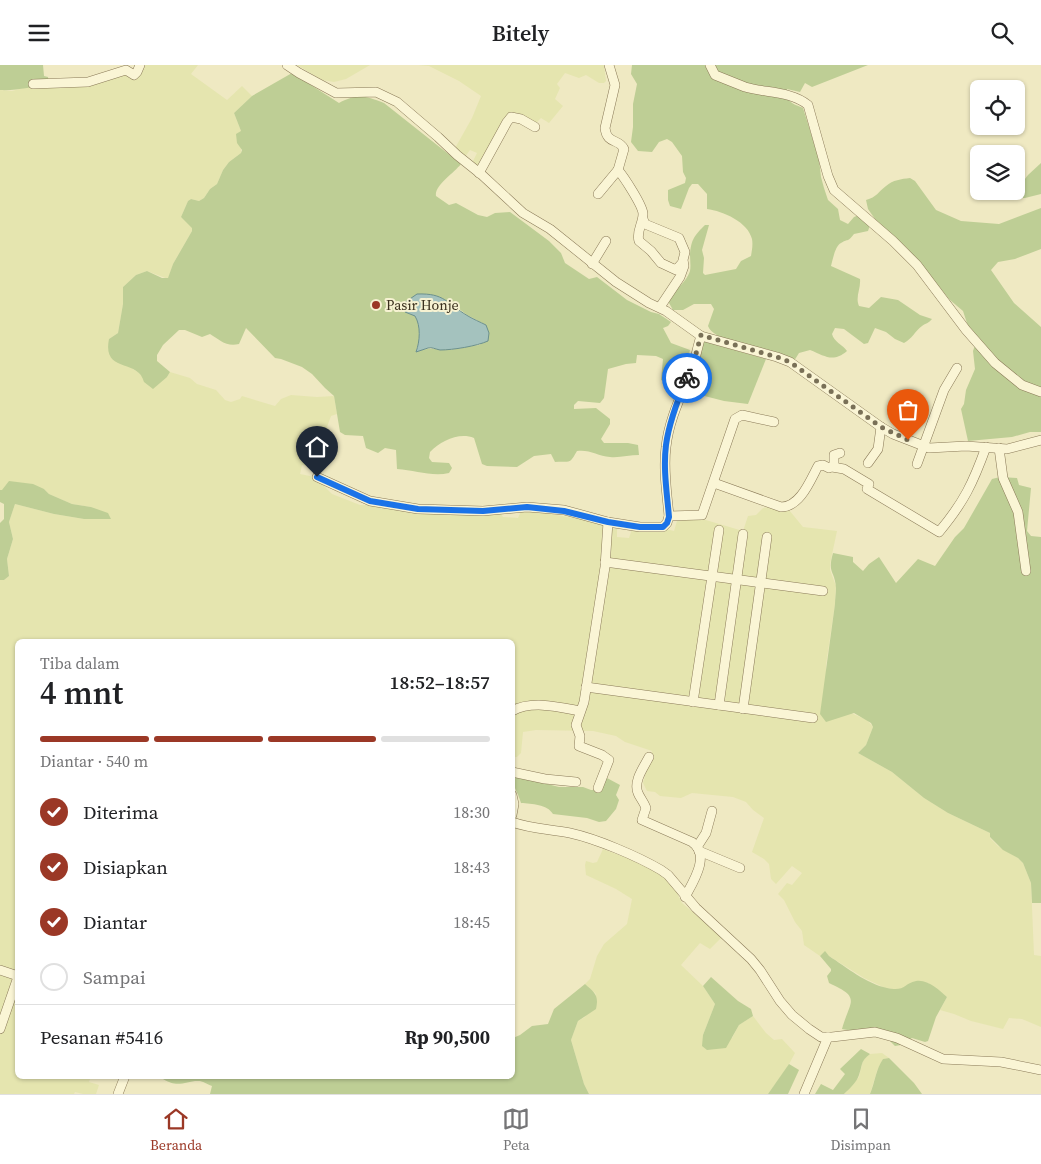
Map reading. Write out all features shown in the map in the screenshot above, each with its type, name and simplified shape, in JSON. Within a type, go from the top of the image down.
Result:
[{"type":"street","points":[[33,84],[88,82],[126,70],[134,75],[137,73],[140,65]]},
{"type":"street","points":[[287,65],[336,93],[376,92],[397,102],[523,213],[550,229],[592,264],[649,303],[660,307],[701,335],[790,362],[881,427],[924,446],[938,448],[966,446],[1007,449],[1041,441]]},
{"type":"street","points":[[598,194],[618,170],[623,146],[610,139],[605,128],[615,85],[609,65]]},
{"type":"street","points":[[710,65],[715,75],[746,87],[803,100],[808,105],[828,176],[834,190],[886,234],[916,265],[966,330],[995,363],[1022,385],[1041,392]]},
{"type":"street","points":[[479,173],[511,117],[521,119],[535,127]]},
{"type":"street","points":[[618,170],[642,206],[643,219],[638,231],[639,241],[652,251],[661,263],[674,270],[678,269],[683,262]]},
{"type":"street","points":[[643,219],[645,223],[681,239],[685,252],[684,266],[680,277],[660,307]]},
{"type":"street","points":[[592,264],[606,241]]},
{"type":"street","points":[[317,477],[370,501],[418,509],[483,511],[527,507],[564,511],[608,522],[640,527],[663,527],[669,517],[665,464],[666,445],[671,423],[693,365],[701,335]]},
{"type":"street","points":[[917,465],[944,390],[957,368]]},
{"type":"street","points":[[669,517],[702,515],[735,419],[742,415],[774,422]]},
{"type":"street","points":[[868,463],[878,449],[881,427]]},
{"type":"street","points":[[714,483],[780,507],[785,507],[794,504],[818,466],[823,465],[829,468],[844,469],[870,484],[868,489],[939,531],[964,500],[975,478],[986,447]]},
{"type":"street","points":[[999,449],[1003,478],[1018,512],[1026,571]]},
{"type":"street","points":[[832,467],[834,465],[834,455],[840,453]]},
{"type":"street","points":[[598,788],[609,760],[578,745],[580,736],[576,725],[584,702],[605,562],[608,522]]},
{"type":"street","points":[[693,702],[719,530]]},
{"type":"street","points":[[719,705],[743,534]]},
{"type":"street","points":[[743,709],[767,537]]},
{"type":"street","points":[[605,562],[823,591]]},
{"type":"street","points":[[586,687],[813,718]]},
{"type":"street","points":[[515,710],[538,705],[580,711]]},
{"type":"street","points":[[649,757],[636,786],[646,808],[642,820],[692,841],[698,849],[740,868]]},
{"type":"street","points":[[515,773],[576,783]]},
{"type":"street","points":[[685,897],[700,867],[698,849],[706,833],[712,811]]},
{"type":"street","points":[[515,823],[588,837],[651,864],[668,875],[685,897],[751,959],[774,994],[792,1015],[821,1037],[875,1033],[897,1038],[943,1059],[1001,1062],[1041,1070]]},
{"type":"street","points":[[0,970],[15,976]]},
{"type":"street","points":[[0,1029],[15,986]]},
{"type":"street","points":[[804,1094],[828,1037]]},
{"type":"street","points":[[118,1094],[124,1079]]},
{"type":"green space","points":[[0,65],[43,65],[44,76],[48,77],[49,85],[0,90]]},
{"type":"green space","points":[[142,65],[198,65],[191,74],[227,100],[242,86],[252,96],[234,113],[241,131],[241,153],[229,162],[217,184],[210,189],[204,198],[199,201],[191,199],[188,201],[181,217],[193,228],[173,264],[168,279],[147,271],[136,275],[123,287],[123,304],[118,333],[109,339],[133,369],[142,376],[167,377],[170,372],[190,378],[197,384],[216,390],[225,400],[231,402],[240,399],[242,396],[275,406],[281,399],[291,395],[334,396],[337,414],[331,416],[327,427],[330,436],[329,446],[319,444],[311,466],[302,465],[300,474],[315,477],[332,494],[360,505],[377,505],[427,514],[501,514],[503,517],[518,518],[521,511],[540,512],[601,523],[604,528],[617,529],[617,537],[629,538],[632,529],[666,529],[674,531],[677,521],[699,518],[743,531],[748,516],[756,515],[763,508],[768,507],[789,510],[803,527],[837,531],[830,564],[830,570],[836,586],[826,665],[826,721],[851,713],[867,720],[873,727],[866,745],[858,753],[892,772],[924,798],[948,813],[990,833],[990,838],[998,846],[1023,863],[1031,883],[1034,955],[1041,956],[1041,1027],[1022,1019],[1009,1018],[1003,1029],[971,1021],[940,1010],[947,997],[928,983],[917,981],[902,990],[885,988],[864,978],[825,952],[820,956],[804,945],[802,931],[795,922],[784,900],[778,894],[787,883],[792,885],[802,873],[792,866],[776,884],[771,879],[769,864],[752,852],[764,818],[746,802],[733,797],[692,793],[681,798],[660,796],[655,792],[647,791],[643,783],[652,751],[625,742],[616,736],[593,731],[536,730],[523,732],[521,753],[515,757],[515,639],[15,639],[15,972],[0,968],[0,580],[4,580],[9,576],[7,559],[13,539],[9,522],[15,504],[84,519],[111,519],[91,507],[72,504],[49,494],[44,489],[0,490],[0,90],[12,91],[31,86],[82,85],[104,82],[126,73],[132,76]]},
{"type":"green space","points":[[297,65],[370,65],[346,79],[334,82],[322,80]]},
{"type":"green space","points":[[418,65],[604,65],[606,81],[599,83],[586,75],[579,78],[565,73],[557,84],[560,88],[555,99],[563,106],[549,123],[541,118],[536,123],[512,113],[480,167],[472,163],[477,153],[470,150],[465,157],[454,150],[472,118],[481,96],[459,81],[429,66]]},
{"type":"green space","points":[[632,65],[868,65],[812,87],[805,83],[800,92],[787,89],[788,97],[793,103],[803,108],[819,159],[824,188],[828,200],[838,209],[840,220],[848,224],[854,217],[859,215],[870,225],[868,231],[854,234],[837,247],[831,266],[860,279],[859,306],[869,308],[881,297],[898,300],[920,315],[932,319],[904,343],[886,332],[875,328],[868,343],[864,344],[844,329],[835,328],[832,334],[833,337],[847,351],[833,358],[810,350],[799,353],[794,361],[772,351],[737,343],[719,336],[708,326],[714,309],[711,304],[694,304],[683,310],[673,310],[669,303],[670,299],[688,276],[693,241],[705,225],[709,225],[702,250],[704,258],[703,273],[705,275],[736,269],[741,261],[751,256],[752,239],[746,227],[734,218],[707,209],[707,194],[698,184],[692,184],[689,188],[681,209],[670,206],[668,190],[685,183],[686,178],[683,172],[682,156],[672,142],[667,139],[659,142],[652,152],[638,151],[631,142],[633,104],[637,84],[631,74]]},
{"type":"green space","points":[[292,73],[339,103],[351,98],[362,97],[384,103],[461,164],[441,184],[436,192],[436,196],[449,205],[456,203],[478,215],[487,217],[495,213],[510,212],[549,241],[561,253],[565,263],[589,279],[597,277],[627,300],[659,314],[671,322],[663,328],[671,343],[690,350],[679,387],[661,380],[663,359],[656,356],[637,355],[636,363],[608,369],[604,398],[600,403],[578,401],[574,405],[574,409],[596,408],[610,419],[610,424],[601,439],[604,443],[638,445],[639,455],[610,457],[577,451],[571,460],[567,462],[555,462],[551,454],[534,456],[517,467],[487,466],[482,464],[474,438],[462,436],[439,444],[430,452],[429,458],[432,462],[449,463],[452,468],[449,473],[430,474],[397,469],[396,450],[385,448],[378,453],[366,448],[363,436],[345,435],[340,432],[334,396],[312,374],[302,367],[275,358],[246,328],[239,344],[234,345],[223,342],[210,334],[202,337],[185,330],[179,330],[163,345],[157,355],[157,361],[170,372],[153,389],[144,382],[135,370],[115,362],[108,350],[109,339],[118,333],[123,304],[123,287],[136,275],[147,271],[162,278],[168,278],[173,264],[192,231],[192,228],[181,217],[188,201],[191,199],[199,201],[204,198],[210,189],[217,184],[229,162],[241,153],[242,150],[237,143],[236,134],[241,131],[234,113],[252,96]],"holes":[[[449,301],[467,315],[486,325],[480,345],[456,349],[416,351],[419,333],[415,316]]]},
{"type":"green space","points":[[1041,163],[1041,194],[1025,198],[1025,179]]},
{"type":"green space","points":[[910,178],[915,181],[936,210],[961,221],[999,224],[1041,208],[1041,249],[1015,259],[998,262],[991,270],[1014,303],[1041,327],[1041,432],[968,441],[961,409],[964,404],[966,390],[975,369],[973,351],[978,337],[968,326],[963,311],[950,300],[907,248],[875,219],[868,209],[866,200],[875,196],[891,182]]},
{"type":"green space","points":[[703,341],[766,359],[748,404],[724,401],[689,392]]},
{"type":"green space","points":[[1000,477],[1017,478],[1019,485],[1031,488],[1027,531],[1031,536],[1041,537],[1041,903],[1032,903],[1031,883],[1023,863],[1003,850],[990,837],[990,833],[948,813],[924,798],[892,772],[858,753],[866,745],[873,727],[871,723],[854,713],[826,722],[820,714],[835,604],[836,588],[831,569],[833,553],[853,557],[853,562],[863,571],[879,557],[896,583],[918,559],[935,566],[955,537],[964,528],[992,479]]},
{"type":"green space","points":[[9,481],[33,484],[44,489],[49,494],[72,504],[91,507],[108,513],[111,519],[84,519],[15,504],[9,522],[13,539],[7,559],[9,576],[4,580],[0,580],[0,523],[4,519],[4,504],[0,502],[0,490]]},
{"type":"green space","points":[[515,776],[559,787],[583,787],[591,790],[599,790],[607,778],[620,785],[616,795],[619,800],[616,809],[606,821],[599,822],[587,818],[553,814],[543,806],[521,803],[515,788]]},
{"type":"green space","points":[[603,849],[658,872],[675,889],[682,903],[722,937],[710,949],[700,943],[681,965],[703,986],[715,1004],[703,1035],[732,1038],[739,1025],[753,1016],[766,1033],[774,1040],[782,1039],[795,1053],[787,1068],[768,1094],[589,1094],[584,1084],[571,1040],[578,1021],[585,1017],[596,994],[585,984],[590,979],[597,956],[604,944],[627,924],[632,899],[586,875],[586,861],[597,862]]},
{"type":"green space","points":[[825,951],[829,956],[857,975],[879,986],[897,989],[912,982],[920,981],[933,986],[944,994],[947,997],[936,1017],[928,1041],[925,1042],[912,1038],[901,1045],[895,1046],[882,1033],[842,1029],[851,1001],[846,992],[829,983],[827,976],[831,969],[820,956]]},
{"type":"green space","points":[[0,972],[15,977],[15,1079],[90,1079],[89,1082],[99,1085],[96,1094],[75,1092],[74,1094],[0,1094]]},
{"type":"green space","points":[[711,977],[738,1001],[751,1009],[753,1016],[739,1025],[726,1048],[707,1050],[702,1046],[703,1035],[715,1004],[703,986]]},
{"type":"green space","points":[[585,984],[595,995],[597,1000],[596,1009],[578,1021],[571,1040],[584,1084],[589,1094],[210,1094],[212,1086],[202,1081],[178,1084],[163,1079],[515,1079],[515,1037],[532,1026],[548,1024],[554,1009]]},
{"type":"green space","points":[[861,1049],[870,1054],[863,1061],[857,1080],[844,1094],[815,1094],[821,1084],[833,1090],[845,1074],[840,1069]]},
{"type":"green space","points":[[882,1053],[889,1058],[883,1059],[870,1094],[844,1094],[859,1077],[863,1060],[870,1054]]},
{"type":"green space","points":[[889,1058],[914,1083],[922,1094],[870,1094],[883,1059]]},
{"type":"green space","points":[[789,1064],[799,1070],[788,1094],[768,1094]]},
{"type":"water","points":[[417,294],[440,297],[468,316],[486,325],[489,333],[488,341],[478,345],[440,350],[429,348],[416,352],[419,338],[418,324],[415,316],[405,312],[404,303]]},
{"type":"way so far","points":[[687,378],[693,365],[701,335],[790,362],[881,427],[908,440]]},
{"type":"place","name":"Pasir Honje","points":[[376,305]]},
{"type":"route","points":[[317,477],[370,501],[418,509],[483,511],[527,507],[564,511],[608,522],[640,527],[663,527],[669,517],[665,464],[666,445],[671,423],[687,378]]}]
